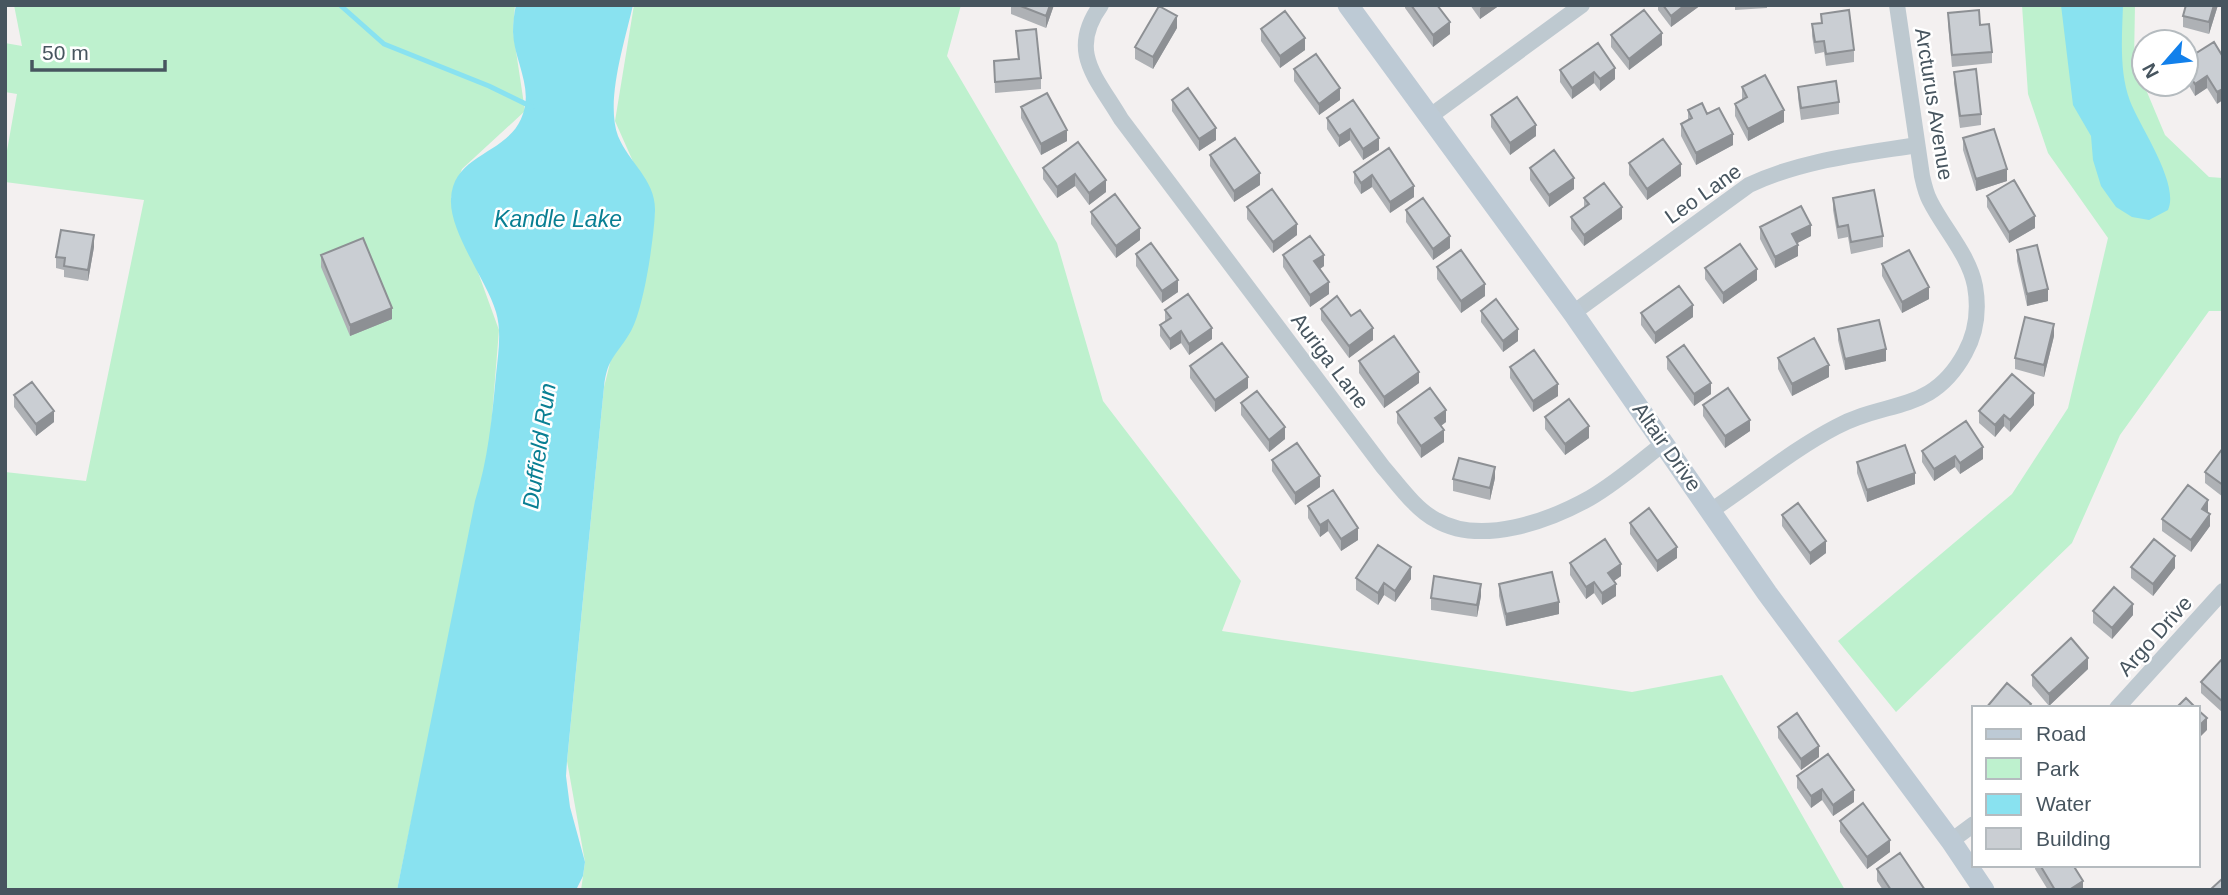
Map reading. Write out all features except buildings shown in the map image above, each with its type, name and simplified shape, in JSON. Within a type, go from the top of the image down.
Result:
[{"type":"street","name":"Auriga Lane","points":[[1101,5],[1090,20],[1084,40],[1094,77],[1122,119],[1383,467],[1435,520],[1454,527],[1482,531],[1544,520],[1591,497],[1664,443]]},
{"type":"street","name":"Altair Drive","points":[[1348,5],[1573,313],[1767,593],[1951,841],[1984,890]]},
{"type":"street","points":[[1429,117],[1582,5]]},
{"type":"street","name":"Arcturus Avenue","points":[[1712,510],[1836,427],[1859,416],[1929,394],[1945,383],[1972,338],[1976,322],[1975,285],[1957,245],[1929,200],[1922,176],[1897,5]]},
{"type":"street","name":"Leo Lane","points":[[1573,313],[1749,185],[1805,165],[1917,145]]},
{"type":"street","name":"Argo Drive","points":[[2119,706],[2223,591]]},
{"type":"street","points":[[1951,841],[1972,825]]},
{"type":"green space","points":[[14,5],[515,5],[513,31],[525,111],[462,169],[451,198],[499,330],[490,441],[397,890],[5,890],[5,472],[86,481],[144,200],[5,182],[5,162],[17,94],[5,92],[5,43],[22,46]]},
{"type":"green space","points":[[634,5],[961,5],[947,56],[1057,243],[1103,401],[1241,581],[1222,631],[1632,692],[1722,675],[1845,890],[581,890],[585,862],[567,761],[604,387],[611,359],[637,314],[655,211],[615,121]]},
{"type":"green space","points":[[2022,5],[2135,5],[2135,28],[2130,28],[2130,98],[2150,98],[2165,135],[2209,177],[2223,178],[2223,311],[2209,311],[2120,435],[2072,543],[1896,712],[1838,641],[2012,494],[2068,408],[2108,238],[2048,153],[2028,94]]},
{"type":"water","name":"Kandle Lake","points":[[516,5],[633,5],[615,89],[615,122],[623,146],[647,181],[655,211],[648,272],[636,320],[610,362],[605,377],[566,776],[570,807],[585,862],[583,876],[576,890],[397,890],[486,454],[498,352],[499,327],[496,312],[456,226],[451,199],[454,184],[461,173],[470,163],[513,131],[525,108],[525,86],[513,32]]},
{"type":"water","points":[[2061,5],[2123,5],[2122,54],[2126,90],[2169,186],[2168,210],[2149,220],[2132,217],[2116,207],[2101,186],[2093,160],[2091,136],[2073,105]]},
{"type":"waterway","points":[[340,5],[384,44],[489,86],[532,107]]},
{"type":"water label","name":"Duffield Run","points":[[539,446]]}]
